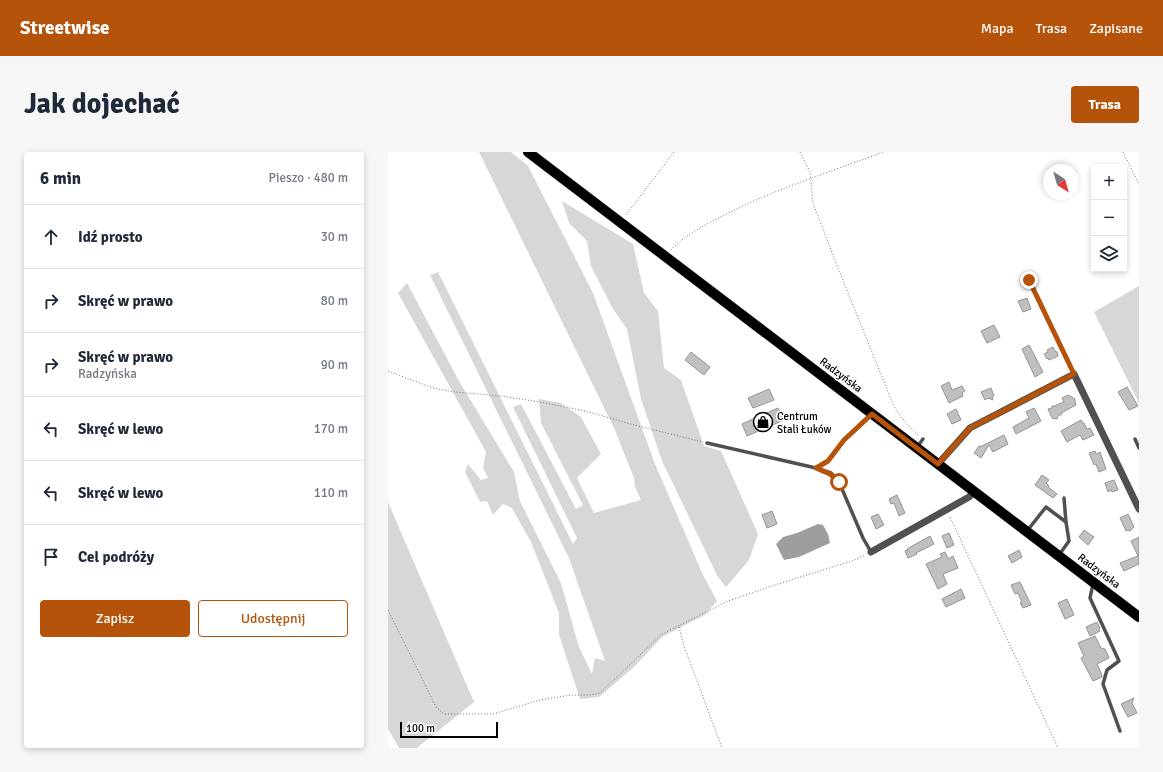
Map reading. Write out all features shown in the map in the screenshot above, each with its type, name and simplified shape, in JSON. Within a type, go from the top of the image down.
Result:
[{"type":"main road","name":"Radzyńska","points":[[528,152],[1139,617]]},
{"type":"street","points":[[938,464],[970,428],[1074,374],[1139,509]]},
{"type":"street","points":[[871,552],[969,497],[974,492]]},
{"type":"lane","points":[[1029,280],[1074,374]]},
{"type":"lane","points":[[816,468],[828,461],[844,440],[872,414]]},
{"type":"lane","points":[[916,448],[923,439]]},
{"type":"lane","points":[[1135,439],[1139,448]]},
{"type":"lane","points":[[707,443],[816,468],[830,474],[839,482],[863,538],[871,552]]},
{"type":"lane","points":[[1058,556],[1069,541],[1064,498]]},
{"type":"lane","points":[[1027,531],[1046,507],[1066,522]]},
{"type":"lane","points":[[1094,582],[1090,598],[1119,661],[1107,670],[1103,684],[1120,731]]},
{"type":"path","points":[[621,223],[674,152]]},
{"type":"path","points":[[800,152],[812,179],[811,192],[813,202],[893,404],[905,424],[923,439]]},
{"type":"path","points":[[666,257],[685,238],[710,222],[740,206],[883,152]]},
{"type":"path","points":[[1123,152],[1139,184]]},
{"type":"path","points":[[388,371],[433,388],[540,402],[585,411],[707,443]]},
{"type":"path","points":[[946,510],[1058,748]]},
{"type":"path","points":[[388,610],[436,707],[444,714],[493,714],[540,700],[571,695],[590,695],[600,693],[662,634],[728,601],[781,583],[852,562],[871,552]]},
{"type":"path","points":[[679,626],[684,646],[722,748]]},
{"type":"shaded area","points":[[479,152],[511,152],[528,166],[593,293],[655,464],[703,575],[717,601],[705,615],[662,637],[634,667],[599,697],[580,699],[559,635],[559,613],[531,542],[512,508],[503,504],[493,515],[487,501],[480,502],[465,472],[468,464],[481,480],[488,478],[483,468],[486,452],[398,293],[407,283],[459,381],[514,472],[520,501],[561,583],[579,647],[592,674],[595,658],[605,661],[569,558],[430,275],[438,272],[573,544],[577,538],[513,407],[521,404],[576,509],[583,505],[541,423],[539,399],[561,403],[581,417],[601,454],[577,478],[594,513],[641,500],[614,428]]},
{"type":"shaded area","points":[[562,201],[633,244],[644,293],[658,311],[664,368],[681,380],[704,446],[721,451],[758,534],[749,560],[726,587],[718,577],[662,461],[641,399],[627,329],[613,309],[591,266],[587,241],[569,223]]},
{"type":"shaded area","points":[[1139,286],[1139,403],[1094,312]]},
{"type":"shaded area","points":[[388,502],[474,702],[417,748],[399,748],[388,729]]},
{"type":"shaded area","points":[[818,524],[823,525],[828,534],[830,543],[799,557],[784,560],[776,544],[783,537]]},
{"type":"building","points":[[1027,298],[1031,309],[1023,312],[1018,301]]},
{"type":"building","points":[[994,325],[1000,337],[987,343],[981,331]]},
{"type":"building","points":[[1029,345],[1043,372],[1035,377],[1022,349]]},
{"type":"building","points":[[1053,347],[1058,356],[1049,360],[1044,354],[1048,352],[1047,350]]},
{"type":"building","points":[[691,352],[710,367],[704,375],[685,360]]},
{"type":"building","points":[[949,382],[952,390],[962,386],[965,391],[962,393],[963,396],[949,403],[941,386]]},
{"type":"building","points":[[1127,387],[1138,406],[1129,410],[1118,392]]},
{"type":"building","points":[[991,388],[994,396],[992,397],[993,400],[988,398],[985,400],[981,392]]},
{"type":"building","points":[[769,389],[774,400],[753,408],[748,398]]},
{"type":"building","points":[[1068,395],[1075,399],[1076,405],[1061,413],[1062,414],[1058,416],[1057,419],[1052,418],[1048,409],[1064,402],[1062,398]]},
{"type":"building","name":"Centrum Stali Łuków","points":[[778,408],[784,420],[747,436],[742,424]]},
{"type":"building","points":[[1034,408],[1041,421],[1016,434],[1013,427],[1029,418],[1026,412]]},
{"type":"building","points":[[956,409],[961,420],[952,424],[947,414]]},
{"type":"building","points":[[1081,420],[1087,429],[1090,428],[1094,435],[1083,440],[1080,435],[1067,442],[1061,431]]},
{"type":"building","points":[[1004,435],[1008,444],[993,452],[989,445],[981,458],[974,453],[979,446],[982,446]]},
{"type":"building","points":[[1095,451],[1096,454],[1100,452],[1106,469],[1099,472],[1089,453]]},
{"type":"building","points":[[1042,475],[1049,480],[1046,483],[1049,486],[1048,487],[1057,494],[1053,498],[1035,485]]},
{"type":"building","points":[[1114,480],[1118,490],[1112,492],[1111,490],[1108,492],[1105,483]]},
{"type":"building","points":[[897,495],[905,513],[899,516],[894,503],[891,504],[889,499]]},
{"type":"building","points":[[772,511],[777,524],[767,528],[762,515]]},
{"type":"building","points":[[878,514],[884,525],[876,529],[871,517]]},
{"type":"building","points":[[1128,514],[1134,527],[1130,531],[1126,531],[1120,518]]},
{"type":"building","points":[[1084,530],[1094,537],[1088,545],[1079,537]]},
{"type":"building","points":[[949,533],[954,545],[947,548],[942,536]]},
{"type":"building","points":[[930,536],[934,544],[908,558],[905,551],[908,550],[907,549]]},
{"type":"building","points":[[1139,537],[1139,564],[1124,571],[1120,563],[1138,556],[1131,541]]},
{"type":"building","points":[[1019,550],[1022,557],[1012,563],[1008,556]]},
{"type":"building","points":[[945,552],[948,559],[953,556],[958,568],[943,574],[947,584],[938,589],[926,564],[942,557],[940,554]]},
{"type":"building","points":[[1020,582],[1031,605],[1023,608],[1020,603],[1022,603],[1018,593],[1015,594],[1011,585]]},
{"type":"building","points":[[961,589],[965,598],[946,607],[942,599]]},
{"type":"building","points":[[1067,599],[1074,615],[1065,619],[1058,603]]},
{"type":"building","points":[[1097,622],[1100,631],[1090,636],[1086,627]]},
{"type":"building","points":[[1095,636],[1101,648],[1105,649],[1109,658],[1097,664],[1102,677],[1093,681],[1081,658],[1084,656],[1078,643]]},
{"type":"building","points":[[1134,698],[1132,703],[1137,713],[1128,717],[1121,704]]},
{"type":"place","name":"Centrum Stali Łuków","points":[[763,422]]},
{"type":"route","points":[[839,482],[835,477],[816,468],[828,461],[844,440],[872,414],[938,464],[966,431],[976,424],[1074,374],[1029,280]]}]
